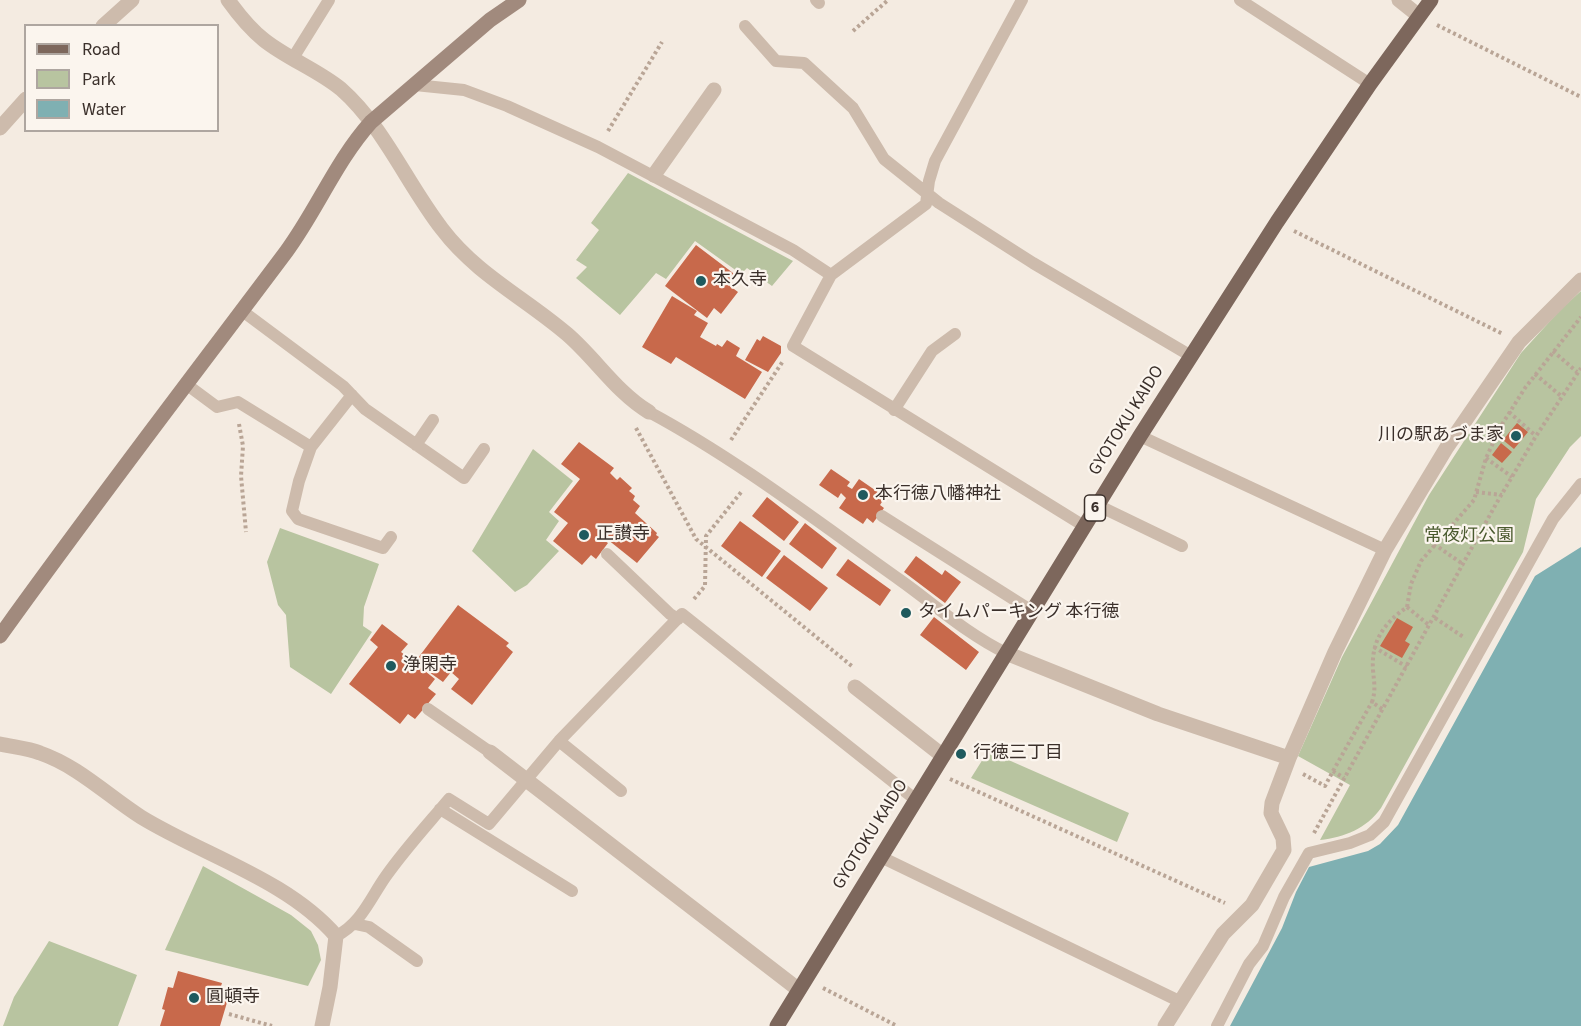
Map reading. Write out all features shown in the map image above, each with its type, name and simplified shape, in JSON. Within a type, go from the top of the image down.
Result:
[{"type":"main road","name":"GYOTOKU KAIDO","points":[[777,1026],[1097,505],[1276,222],[1370,84],[1431,0]]},
{"type":"street","points":[[105,24],[132,0]]},
{"type":"street","points":[[228,0],[238,15],[265,40],[341,89],[371,122],[441,228],[455,245],[496,282],[567,334],[633,403],[649,412]]},
{"type":"street","points":[[0,636],[288,249],[347,152],[371,122],[490,20],[519,0]]},
{"type":"street","points":[[1399,0],[1419,16]]},
{"type":"street","points":[[654,175],[714,90]]},
{"type":"street","points":[[0,128],[24,101]]},
{"type":"street","points":[[1165,1026],[1229,926],[1244,915],[1257,899],[1284,850],[1283,838],[1271,813],[1272,803],[1287,761],[1335,652],[1385,550],[1447,447],[1519,342],[1581,279]]},
{"type":"street","points":[[1006,652],[1158,714],[1287,761]]},
{"type":"street","points":[[857,679],[943,756]]},
{"type":"street","points":[[0,744],[41,753],[81,774],[141,817],[248,873],[290,897],[322,920],[336,936],[330,987],[322,1026]]},
{"type":"street","points":[[490,752],[802,985]]},
{"type":"lane","points":[[293,58],[329,0]]},
{"type":"lane","points":[[1022,0],[935,161],[926,204],[831,275],[793,345],[894,410],[1084,526]]},
{"type":"lane","points":[[1240,0],[1370,84]]},
{"type":"lane","points":[[745,26],[776,61],[804,63],[854,108],[884,159],[939,203],[1033,263],[1191,356]]},
{"type":"lane","points":[[415,85],[465,90],[507,106],[598,147],[793,250],[831,275]]},
{"type":"lane","points":[[241,310],[343,386],[365,409],[464,477],[484,449]]},
{"type":"lane","points":[[894,410],[932,351],[955,334]]},
{"type":"lane","points":[[186,384],[218,407],[237,402],[311,447]]},
{"type":"lane","points":[[352,395],[311,447],[299,481],[292,511],[298,519],[383,548],[391,537]]},
{"type":"lane","points":[[649,412],[753,476],[923,596],[982,641],[1006,652]]},
{"type":"lane","points":[[416,445],[433,420]]},
{"type":"lane","points":[[1140,436],[1385,550]]},
{"type":"lane","points":[[1217,1026],[1249,964],[1263,946],[1284,897],[1309,853],[1350,843],[1370,835],[1384,822],[1553,519],[1581,484]]},
{"type":"lane","points":[[1097,505],[1182,546]]},
{"type":"lane","points":[[882,516],[1032,611]]},
{"type":"lane","points":[[607,554],[680,616],[916,800]]},
{"type":"lane","points":[[336,936],[355,924],[387,874],[448,799],[489,824],[559,741],[680,616]]},
{"type":"lane","points":[[428,709],[490,752]]},
{"type":"lane","points":[[559,741],[621,791]]},
{"type":"lane","points":[[440,809],[572,891]]},
{"type":"lane","points":[[881,857],[1179,1001]]},
{"type":"lane","points":[[355,924],[369,927],[417,961]]},
{"type":"path","points":[[853,31],[888,0]]},
{"type":"path","points":[[1419,16],[1581,97]]},
{"type":"path","points":[[598,147],[662,42]]},
{"type":"path","points":[[1276,222],[1519,342]]},
{"type":"path","points":[[1287,761],[1325,786],[1372,702],[1375,686],[1374,647],[1380,631],[1389,620],[1407,607],[1414,576],[1422,561],[1434,544],[1472,503],[1493,440],[1509,412],[1535,374],[1581,317]]},
{"type":"path","points":[[721,455],[793,345]]},
{"type":"path","points":[[1553,351],[1577,372]]},
{"type":"path","points":[[1333,771],[1344,779],[1512,477],[1561,396],[1581,368]]},
{"type":"path","points":[[1535,374],[1561,396]]},
{"type":"path","points":[[218,407],[239,422],[243,446],[241,476],[246,532]]},
{"type":"path","points":[[1509,412],[1536,436]]},
{"type":"path","points":[[635,426],[696,539],[857,679]]},
{"type":"path","points":[[1479,431],[1493,440]]},
{"type":"path","points":[[1486,458],[1512,477]]},
{"type":"path","points":[[680,616],[705,586],[706,537],[753,476]]},
{"type":"path","points":[[1476,492],[1502,495]]},
{"type":"path","points":[[1434,544],[1464,565]]},
{"type":"path","points":[[1407,607],[1430,626]]},
{"type":"path","points":[[1435,618],[1482,648]]},
{"type":"path","points":[[1374,647],[1407,667]]},
{"type":"path","points":[[1372,702],[1382,710]]},
{"type":"path","points":[[933,772],[1234,908],[1244,915]]},
{"type":"path","points":[[802,985],[897,1026]]},
{"type":"path","points":[[229,1014],[272,1026]]},
{"type":"green space","points":[[628,173],[793,261],[772,286],[747,268],[741,274],[695,241],[666,279],[656,273],[620,315],[576,278],[587,267],[576,260],[599,230],[591,223]]},
{"type":"green space","name":"常夜灯公園","points":[[1581,291],[1581,436],[1570,447],[1536,499],[1523,552],[1381,808],[1362,827],[1338,837],[1320,840],[1350,785],[1298,756],[1342,657],[1429,495],[1521,353],[1561,309]]},
{"type":"green space","points":[[533,449],[573,481],[549,512],[559,521],[546,540],[559,551],[527,585],[515,592],[472,551]]},
{"type":"green space","points":[[280,528],[379,564],[364,607],[363,626],[372,632],[331,694],[290,667],[286,615],[278,605],[267,562]]},
{"type":"green space","points":[[988,751],[1129,813],[1117,842],[971,778]]},
{"type":"green space","points":[[203,866],[291,915],[311,931],[318,945],[321,960],[308,986],[165,950]]},
{"type":"green space","points":[[49,941],[137,975],[118,1026],[3,1026],[14,997]]},
{"type":"water","points":[[1581,547],[1581,1026],[1230,1026],[1282,928],[1309,867],[1368,851],[1380,844],[1398,825],[1535,576]]},
{"type":"building","name":"本久寺","points":[[696,245],[737,276],[730,286],[738,292],[721,314],[714,308],[707,318],[665,286]]},
{"type":"building","points":[[672,296],[697,311],[694,315],[708,323],[700,337],[722,347],[727,340],[740,348],[736,356],[762,372],[745,399],[676,357],[671,364],[642,347]]},
{"type":"building","points":[[763,336],[781,346],[781,353],[768,372],[745,360],[757,339],[760,341]]},
{"type":"building","name":"川の駅あづま家","points":[[1517,423],[1528,432],[1514,449],[1503,440]]},
{"type":"building","points":[[579,442],[614,468],[610,473],[617,480],[620,477],[632,488],[629,491],[635,496],[633,500],[640,506],[635,513],[659,537],[637,563],[607,539],[605,541],[608,543],[596,559],[591,555],[582,565],[553,541],[568,523],[554,512],[580,479],[561,464]]},
{"type":"building","points":[[1501,443],[1512,452],[1502,463],[1492,455]]},
{"type":"building","name":"本行徳八幡神社","points":[[831,469],[850,482],[847,486],[852,489],[859,479],[885,497],[880,505],[884,508],[873,523],[867,518],[863,524],[839,508],[846,498],[841,493],[838,498],[819,485]]},
{"type":"building","points":[[767,497],[799,522],[784,541],[752,516]]},
{"type":"building","points":[[740,521],[781,551],[762,577],[721,546]]},
{"type":"building","points":[[805,523],[837,548],[822,569],[789,544]]},
{"type":"building","points":[[784,555],[828,588],[810,611],[766,578]]},
{"type":"building","points":[[916,556],[942,575],[945,570],[961,582],[945,603],[904,572]]},
{"type":"building","points":[[848,559],[891,590],[880,606],[836,575]]},
{"type":"building","points":[[458,605],[509,643],[506,646],[513,652],[472,705],[451,689],[459,679],[451,672],[443,682],[415,662]]},
{"type":"building","points":[[934,617],[979,652],[966,670],[920,635]]},
{"type":"building","points":[[1397,618],[1413,627],[1405,641],[1410,644],[1402,658],[1380,646]]},
{"type":"building","name":"浄閑寺","points":[[382,624],[408,644],[401,652],[435,679],[428,688],[436,694],[415,719],[408,714],[400,724],[349,684],[378,647],[370,640]]},
{"type":"building","name":"圓頓寺","points":[[178,971],[222,983],[218,996],[228,999],[220,1026],[160,1026],[168,987],[173,988]]},
{"type":"place","name":"本久寺","points":[[701,281]]},
{"type":"place","name":"川の駅あづま家","points":[[1516,436]]},
{"type":"place","name":"本行徳八幡神社","points":[[863,495]]},
{"type":"place","name":"正讃寺","points":[[584,535]]},
{"type":"place","name":"タイムパーキング 本行徳","points":[[906,613]]},
{"type":"place","name":"浄閑寺","points":[[391,666]]},
{"type":"place","name":"行徳三丁目","points":[[961,754]]},
{"type":"place","name":"圓頓寺","points":[[194,998]]}]
